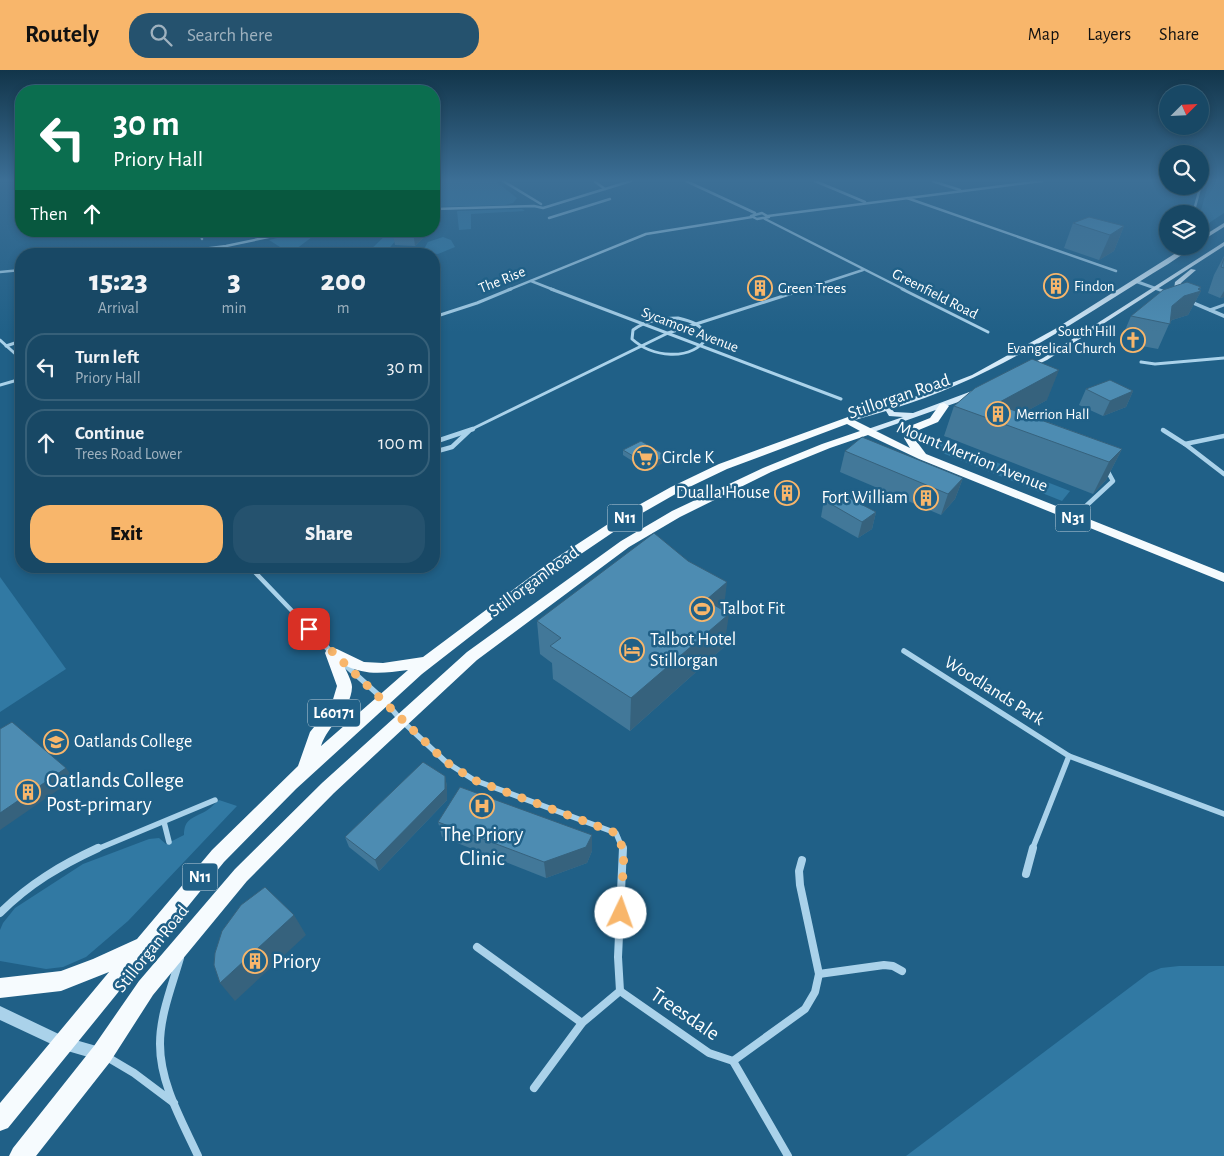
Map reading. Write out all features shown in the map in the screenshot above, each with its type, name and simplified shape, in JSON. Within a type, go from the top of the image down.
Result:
[{"type":"highway","points":[[923,457],[915,450],[909,438],[909,430],[934,420],[944,406]]},
{"type":"highway","name":"Mount Merrion Avenue","points":[[848,420],[868,432],[923,457],[1224,578]]},
{"type":"highway","name":"Stillorgan Road","points":[[0,1120],[218,856],[305,770],[427,661],[540,574],[651,502],[714,471],[848,420]]},
{"type":"highway","name":"Stillorgan Road","points":[[21,1156],[102,1054],[146,988],[241,875],[328,788],[472,656],[632,540],[717,493],[818,449],[868,432]]},
{"type":"highway","name":"N11","points":[[332,653],[362,667],[383,668],[427,661]]},
{"type":"highway","name":"L60171","points":[[305,770],[318,732],[338,709],[345,686],[332,653]]},
{"type":"highway","name":"N11","points":[[0,988],[61,981],[97,968],[143,945]]},
{"type":"main road","points":[[1016,373],[1045,359],[1224,244]]},
{"type":"main road","name":"Stillorgan Road","points":[[848,420],[972,377],[1010,358],[1176,255]]},
{"type":"main road","points":[[1190,265],[1194,271],[1178,282],[1176,287],[1178,292],[1193,303]]},
{"type":"main road","points":[[1155,268],[1164,274],[1176,274]]},
{"type":"main road","points":[[1144,295],[1166,296],[1193,303]]},
{"type":"main road","name":"Stillorgan Road","points":[[868,432],[944,406],[986,388]]},
{"type":"main road","points":[[887,408],[892,414],[912,415],[944,406]]},
{"type":"street","name":"The Rise","points":[[440,315],[477,303],[620,243],[657,232]]},
{"type":"street","name":"Greenfield Road","points":[[794,232],[864,270],[988,332]]},
{"type":"street","points":[[1003,232],[1116,271]]},
{"type":"street","points":[[210,248],[268,237]]},
{"type":"street","points":[[440,439],[469,431],[668,333],[864,270]]},
{"type":"street","points":[[0,272],[15,271]]},
{"type":"street","name":"Sycamore Avenue","points":[[531,281],[841,399]]},
{"type":"street","points":[[1135,281],[1224,316]]},
{"type":"street","points":[[1210,310],[1224,305]]},
{"type":"street","points":[[670,318],[697,323],[704,328],[707,338],[702,346],[687,352],[657,352],[635,343],[631,334],[642,323],[670,318]]},
{"type":"street","points":[[0,340],[15,354]]},
{"type":"street","points":[[6,346],[15,343]]},
{"type":"street","points":[[1141,362],[1155,364],[1224,358]]},
{"type":"street","points":[[0,385],[15,381]]},
{"type":"street","points":[[1162,430],[1185,444],[1224,474]]},
{"type":"street","points":[[440,450],[452,447],[469,431]]},
{"type":"street","points":[[1185,444],[1224,436]]},
{"type":"street","points":[[1078,520],[1086,506],[1113,481],[1107,470]]},
{"type":"street","name":"L60171","points":[[256,573],[332,653],[383,699],[401,720]]},
{"type":"street","name":"Woodlands Park","points":[[904,651],[1069,756],[1224,814]]},
{"type":"street","points":[[401,720],[446,762],[474,780],[616,833],[624,851],[618,956],[620,991],[582,1023],[534,1088]]},
{"type":"street","points":[[1026,874],[1028,861],[1069,756]]},
{"type":"street","points":[[0,913],[9,903],[52,870],[98,847],[215,800]]},
{"type":"street","points":[[164,822],[169,842]]},
{"type":"street","points":[[788,1156],[733,1062],[805,1009],[815,992],[819,974],[800,885],[799,871],[802,860]]},
{"type":"street","points":[[183,944],[168,999],[160,1044],[163,1071],[198,1156]]},
{"type":"street","points":[[476,947],[582,1023]]},
{"type":"street","points":[[819,974],[884,965],[893,966],[902,971]]},
{"type":"street","name":"Treesdale","points":[[620,991],[709,1053],[733,1062]]},
{"type":"street","points":[[0,1013],[64,1043],[102,1054],[134,1073],[175,1104]]},
{"type":"shaded area","points":[[282,237],[312,237],[297,248],[282,248],[269,240]]},
{"type":"shaded area","points":[[384,237],[399,237],[389,248],[372,248]]},
{"type":"shaded area","points":[[443,237],[451,240],[455,247],[440,253],[440,248],[424,248],[428,242]]},
{"type":"shaded area","points":[[929,436],[1070,491],[1062,501],[945,454],[926,442]]},
{"type":"shaded area","points":[[0,577],[66,669],[0,712]]},
{"type":"shaded area","points":[[219,800],[237,806],[128,921],[86,957],[63,967],[46,969],[0,961],[0,930],[15,908],[83,864],[149,839],[159,838],[166,844],[184,835],[184,829],[188,822],[208,810]]},
{"type":"shaded area","points":[[1224,966],[1224,1156],[906,1156],[1149,973],[1161,968]]},
{"type":"building","points":[[1100,232],[1115,232],[1110,235]]},
{"type":"building","points":[[1187,282],[1201,287],[1198,289],[1201,291],[1184,296],[1172,306],[1170,324],[1131,316],[1163,290]]},
{"type":"building","points":[[1032,359],[1059,370],[996,404],[1122,449],[1109,462],[954,406],[975,388]]},
{"type":"building","points":[[1110,380],[1133,391],[1110,401],[1086,389]]},
{"type":"building","points":[[862,437],[963,478],[948,494],[845,451]]},
{"type":"building","points":[[641,441],[667,456],[648,465],[623,450]]},
{"type":"building","points":[[838,492],[876,512],[862,522],[824,500]]},
{"type":"building","name":"Talbot Hotel Stillorgan","points":[[654,533],[688,561],[727,582],[706,600],[729,614],[631,698],[550,646],[561,638],[537,621]]},
{"type":"building","name":"Oatlands College Post-primary","points":[[12,722],[66,768],[0,813],[0,729]]},
{"type":"building","points":[[423,762],[445,776],[445,789],[375,860],[345,837]]},
{"type":"building","points":[[460,787],[592,835],[586,847],[544,862],[438,822]]},
{"type":"building","points":[[265,887],[294,915],[220,983],[214,965],[215,953],[222,931],[241,905]]},
{"type":"place","name":"Findon","points":[[1056,286]]},
{"type":"place","name":"Green Trees","points":[[760,288]]},
{"type":"place","name":"South Hill Evangelical Church","points":[[1133,340]]},
{"type":"place","name":"Merrion Hall","points":[[998,414]]},
{"type":"place","name":"Circle K","points":[[645,458]]},
{"type":"place","name":"Dualla House","points":[[787,493]]},
{"type":"place","name":"Fort William","points":[[926,498]]},
{"type":"place","name":"Talbot Fit","points":[[702,609]]},
{"type":"place","name":"Talbot Hotel Stillorgan","points":[[632,650]]},
{"type":"place","name":"Oatlands College","points":[[56,742]]},
{"type":"place","name":"Oatlands College Post-primary","points":[[28,792]]},
{"type":"place","name":"The Priory Clinic","points":[[482,806]]},
{"type":"place","name":"Priory","points":[[255,961]]},
{"type":"route","points":[[309,629],[446,762],[474,780],[616,833],[624,851],[621,913]]}]
